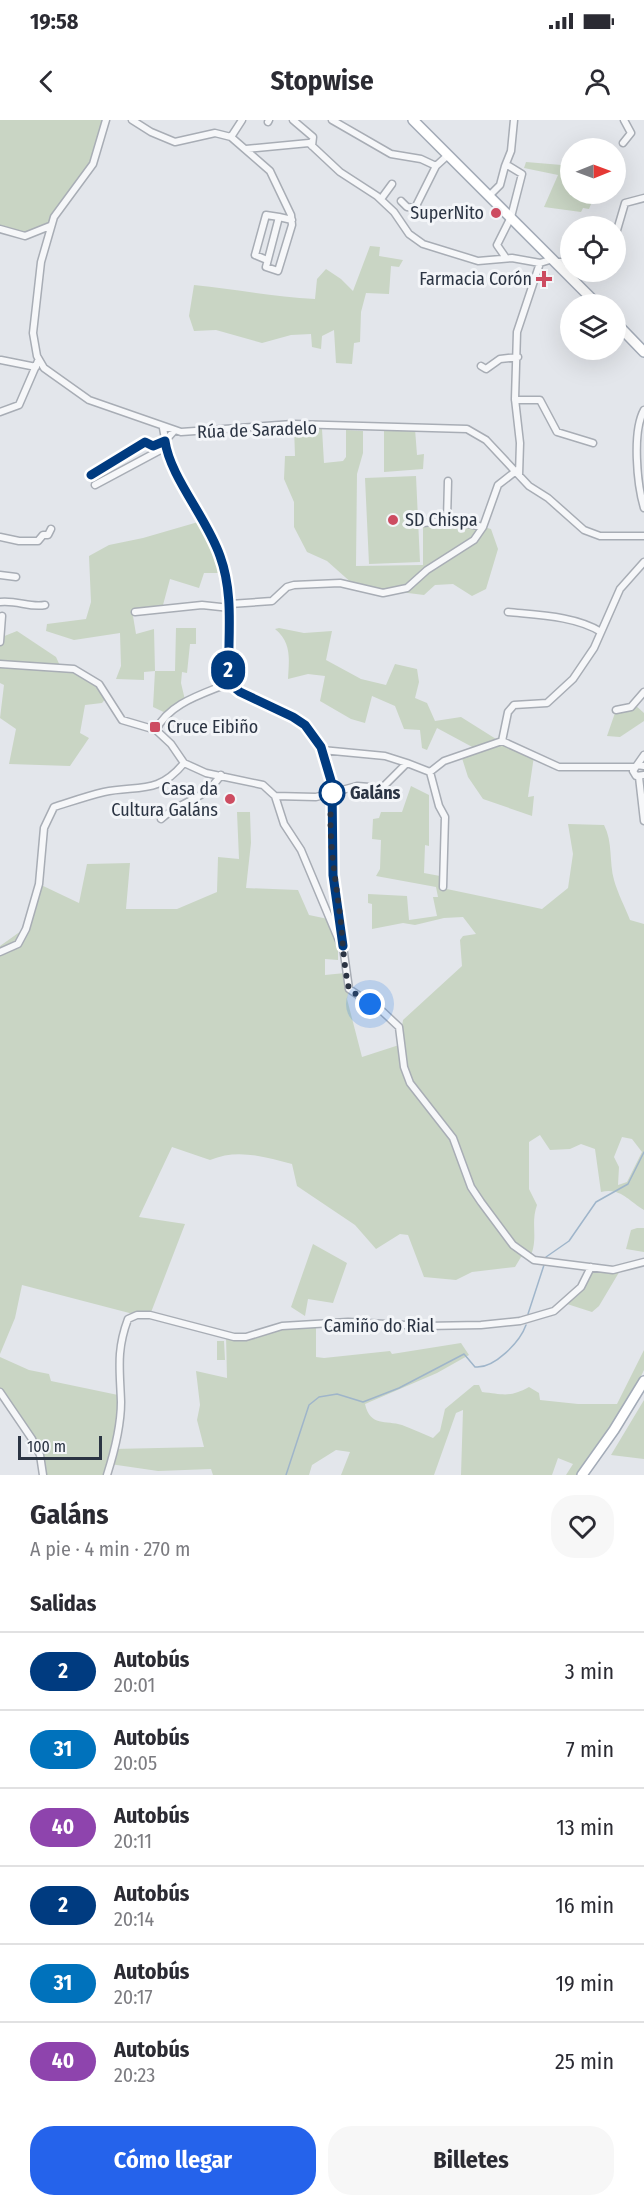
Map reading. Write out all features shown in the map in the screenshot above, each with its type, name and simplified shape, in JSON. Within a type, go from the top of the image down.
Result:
[{"type":"main road","points":[[413,120],[587,294]]},
{"type":"main road","points":[[626,333],[644,352]]},
{"type":"main road","points":[[582,1475],[614,1430],[644,1381]]},
{"type":"street","points":[[0,412],[19,405],[37,364],[34,323],[41,261],[50,226],[64,199],[93,164],[106,120]]},
{"type":"street","points":[[132,120],[151,132],[175,142],[214,134],[231,137],[273,176],[292,220],[290,236],[278,271],[266,267],[279,217]]},
{"type":"street","points":[[231,137],[242,120]]},
{"type":"street","points":[[293,120],[313,137],[312,146]]},
{"type":"street","points":[[332,120],[391,154],[421,159],[436,166]]},
{"type":"street","points":[[489,196],[500,185],[511,151],[514,120]]},
{"type":"street","points":[[624,120],[631,134],[626,140]]},
{"type":"street","points":[[246,149],[302,143],[312,146],[340,172],[381,200],[409,234],[423,244],[468,259],[506,258],[540,263],[560,261]]},
{"type":"street","points":[[401,201],[407,207],[415,208],[436,166],[448,155]]},
{"type":"street","points":[[505,166],[522,174],[511,217],[496,247],[506,258]]},
{"type":"street","points":[[381,200],[392,184]]},
{"type":"street","points":[[622,216],[626,203],[644,198]]},
{"type":"street","points":[[267,260],[255,255],[266,215],[292,220]]},
{"type":"street","points":[[0,229],[25,236],[50,226]]},
{"type":"street","points":[[135,612],[273,601],[279,598],[287,587],[294,585],[333,583],[354,585],[377,593],[397,592],[407,588],[435,564],[474,540],[483,527],[498,485],[517,473],[520,443],[515,400],[517,332],[540,263]]},
{"type":"street","points":[[481,366],[486,369],[500,359],[518,357]]},
{"type":"street","points":[[1,360],[37,364]]},
{"type":"street","name":"Rúa de Saradelo","points":[[37,364],[89,400],[130,412],[174,431],[194,433],[293,424],[368,429],[459,428],[480,435],[517,473],[576,525],[593,534],[643,536]]},
{"type":"street","points":[[515,400],[540,400],[557,432],[593,443]]},
{"type":"street","points":[[644,410],[639,425],[638,469],[639,491],[644,508]]},
{"type":"street","points":[[163,428],[165,444],[175,471],[210,531],[225,573],[230,606],[229,683]]},
{"type":"street","points":[[95,485],[165,444],[174,431]]},
{"type":"street","points":[[91,475],[145,442],[153,446],[165,444]]},
{"type":"street","points":[[447,520],[448,481]]},
{"type":"street","points":[[423,523],[447,520],[483,527]]},
{"type":"street","points":[[0,537],[19,541],[38,541],[43,535],[48,535],[51,529]]},
{"type":"street","points":[[502,741],[510,709],[514,705],[538,705],[550,701],[578,674],[601,632],[620,589],[644,562]]},
{"type":"street","points":[[0,575],[16,577]]},
{"type":"street","points":[[0,602],[15,600],[37,606],[45,605]]},
{"type":"street","points":[[508,612],[547,617],[584,625],[601,632]]},
{"type":"street","points":[[0,642],[2,616]]},
{"type":"street","points":[[0,664],[75,669],[99,684],[122,720],[156,730],[171,744],[184,763],[206,773],[263,785],[275,796],[282,819],[301,850],[343,946]]},
{"type":"street","points":[[156,730],[159,723],[186,701],[229,683]]},
{"type":"street","points":[[229,683],[305,725],[322,750],[332,793],[333,875],[349,989],[382,1011],[399,1027],[404,1067],[410,1083],[453,1138],[471,1187],[513,1245],[534,1260],[613,1270],[644,1262]]},
{"type":"street","points":[[616,710],[632,706],[644,692]]},
{"type":"street","points":[[430,772],[444,761],[502,741],[559,767],[638,766]]},
{"type":"street","points":[[322,750],[385,756],[430,772]]},
{"type":"street","points":[[644,755],[638,766],[644,821]]},
{"type":"street","points":[[0,952],[18,944],[27,929],[39,884],[44,828],[54,807],[102,792],[152,786],[176,772],[184,763]]},
{"type":"street","points":[[275,796],[316,797],[357,786],[382,788],[407,764]]},
{"type":"street","points":[[619,768],[639,776]]},
{"type":"street","points":[[430,772],[439,806],[445,817],[443,888]]},
{"type":"street","points":[[161,819],[170,811],[199,797],[221,775]]},
{"type":"street","points":[[333,924],[341,923]]},
{"type":"street","name":"Camiño do Rial","points":[[107,1475],[121,1403],[118,1364],[121,1339],[128,1319],[150,1315],[234,1337],[246,1337],[282,1326],[348,1322],[405,1326],[504,1323],[554,1311],[581,1287],[591,1267]]},
{"type":"street","points":[[0,1392],[33,1439],[40,1455],[43,1475]]},
{"type":"green space","points":[[0,120],[106,120],[97,153],[50,226],[30,234],[0,232]]},
{"type":"green space","points":[[526,162],[560,165],[560,204],[591,204],[589,209],[583,208],[581,212],[544,207],[558,175],[524,168]]},
{"type":"green space","points":[[370,246],[380,247],[379,256],[403,260],[399,267],[391,266],[389,294],[366,293],[361,312],[360,342],[354,343],[352,364],[336,363],[334,330],[322,336],[321,349],[312,347],[311,334],[291,335],[262,343],[216,330],[194,331],[189,316],[194,285],[315,299],[317,279],[326,269],[353,291]]},
{"type":"green space","points":[[294,427],[322,429],[324,463],[343,461],[346,457],[346,430],[363,431],[363,453],[357,474],[356,566],[423,565],[423,523],[449,522],[474,525],[491,529],[498,549],[486,589],[472,596],[453,584],[435,585],[424,595],[360,587],[354,585],[327,561],[307,552],[294,527],[294,502],[284,479],[285,456],[295,456]]},
{"type":"green space","points":[[384,429],[415,429],[417,455],[424,454],[423,469],[384,472]]},
{"type":"green space","name":"SD Chispa","points":[[416,476],[420,562],[369,564],[365,478]]},
{"type":"green space","points":[[205,520],[225,573],[204,573],[199,588],[170,579],[163,605],[132,610],[136,634],[154,629],[155,671],[144,672],[144,680],[116,679],[121,666],[120,633],[74,640],[46,631],[47,624],[86,619],[91,602],[89,556],[109,545]]},
{"type":"green space","points":[[176,628],[196,628],[196,644],[190,644],[187,673],[182,672],[181,683],[185,700],[170,715],[153,707],[155,671],[175,671]]},
{"type":"green space","points":[[275,629],[304,633],[332,631],[326,660],[361,679],[386,685],[395,664],[417,669],[419,682],[415,698],[427,703],[435,721],[461,717],[496,739],[534,756],[528,797],[534,796],[532,816],[483,799],[468,777],[461,755],[476,749],[437,728],[427,750],[422,748],[420,730],[404,729],[395,706],[372,696],[365,723],[351,719],[320,701],[325,676],[308,674],[288,679],[287,646]]},
{"type":"green space","points":[[17,631],[56,657],[61,668],[87,677],[107,697],[102,703],[85,705],[80,733],[89,738],[70,766],[9,764],[16,729],[0,718],[4,685],[0,683],[0,642],[2,637]]},
{"type":"green space","points":[[634,704],[644,713],[644,721],[620,737],[607,736],[616,710]]},
{"type":"green space","points":[[411,786],[429,795],[429,846],[425,845],[424,873],[440,876],[442,888],[542,909],[568,888],[573,854],[568,824],[604,825],[609,838],[614,880],[630,920],[644,924],[644,1210],[619,1193],[601,1192],[595,1149],[581,1144],[570,1149],[550,1150],[540,1135],[529,1142],[529,1189],[537,1205],[534,1219],[534,1244],[530,1258],[521,1257],[515,1267],[472,1272],[456,1280],[424,1277],[408,1235],[400,1234],[376,1249],[355,1225],[297,1186],[292,1164],[261,1156],[241,1154],[220,1156],[210,1160],[172,1147],[139,1217],[185,1224],[150,1315],[137,1315],[22,1285],[15,1318],[0,1354],[0,946],[21,931],[39,884],[79,903],[87,864],[130,863],[126,909],[177,909],[217,892],[218,857],[239,859],[237,812],[250,812],[251,843],[246,888],[298,890],[309,915],[328,919],[338,946],[338,960],[325,959],[325,975],[345,973],[349,989],[347,999],[362,1057],[399,1045],[399,1027],[402,1026],[403,1020],[462,966],[460,940],[463,936],[476,934],[463,917],[444,918],[415,925],[403,923],[372,929],[372,904],[368,903],[368,894],[407,896],[409,920],[437,916],[433,897],[438,897],[436,887],[376,876],[380,869],[381,840],[372,839],[373,819],[379,818],[381,812],[402,812]],"holes":[[[622,1137],[632,1139],[642,1152],[627,1182],[618,1185],[619,1167],[614,1157]]]},
{"type":"green space","points":[[644,1228],[644,1252],[626,1249],[631,1230]]},
{"type":"green space","points":[[313,1244],[347,1263],[333,1303],[308,1299],[305,1316],[291,1307]]},
{"type":"green space","points":[[591,1267],[621,1269],[599,1306],[592,1312],[564,1303],[581,1287]]},
{"type":"green space","points":[[316,1325],[316,1357],[324,1358],[390,1351],[392,1354],[461,1343],[469,1355],[437,1373],[365,1404],[371,1416],[379,1421],[402,1425],[433,1438],[440,1431],[445,1409],[474,1385],[479,1385],[482,1392],[501,1394],[516,1393],[529,1387],[539,1393],[540,1400],[578,1404],[617,1404],[644,1350],[644,1370],[630,1399],[578,1475],[566,1475],[573,1464],[558,1458],[552,1475],[461,1475],[463,1410],[456,1413],[434,1475],[341,1475],[350,1452],[336,1450],[312,1465],[309,1475],[213,1475],[211,1469],[158,1471],[110,1464],[106,1475],[43,1475],[41,1456],[0,1392],[0,1357],[29,1370],[49,1374],[51,1381],[118,1395],[120,1392],[113,1449],[204,1447],[197,1420],[200,1405],[196,1371],[227,1378],[226,1335],[246,1337],[282,1326]]},
{"type":"green space","points":[[217,1341],[224,1341],[225,1360],[217,1360]]},
{"type":"green space","points":[[644,1400],[644,1459],[611,1455]]},
{"type":"waterway","points":[[546,1257],[569,1241],[596,1202],[628,1184],[644,1152]]},
{"type":"waterway","points":[[528,1314],[544,1265]]},
{"type":"waterway","points":[[286,1475],[309,1405],[319,1397],[337,1394],[363,1402],[399,1388],[464,1354],[475,1367],[490,1364],[512,1346],[526,1325]]},
{"type":"bus line","name":"2","points":[[91,475],[145,442],[153,446],[165,441],[175,471],[205,520],[221,556],[230,604],[229,683],[240,692],[305,725],[321,747],[332,784],[333,875],[343,946]]},
{"type":"place","name":"SuperNito","points":[[496,213]]},
{"type":"place","name":"Farmacia Corón","points":[[544,279]]},
{"type":"place","name":"SD Chispa","points":[[393,520]]},
{"type":"place","name":"Cruce Eibiño","points":[[155,727]]},
{"type":"place","name":"Galáns","points":[[332,793]]},
{"type":"place","name":"Casa da Cultura Galáns","points":[[230,799]]},
{"type":"route","points":[[332,793],[333,875],[341,923],[344,965],[349,989],[370,1004]]}]
